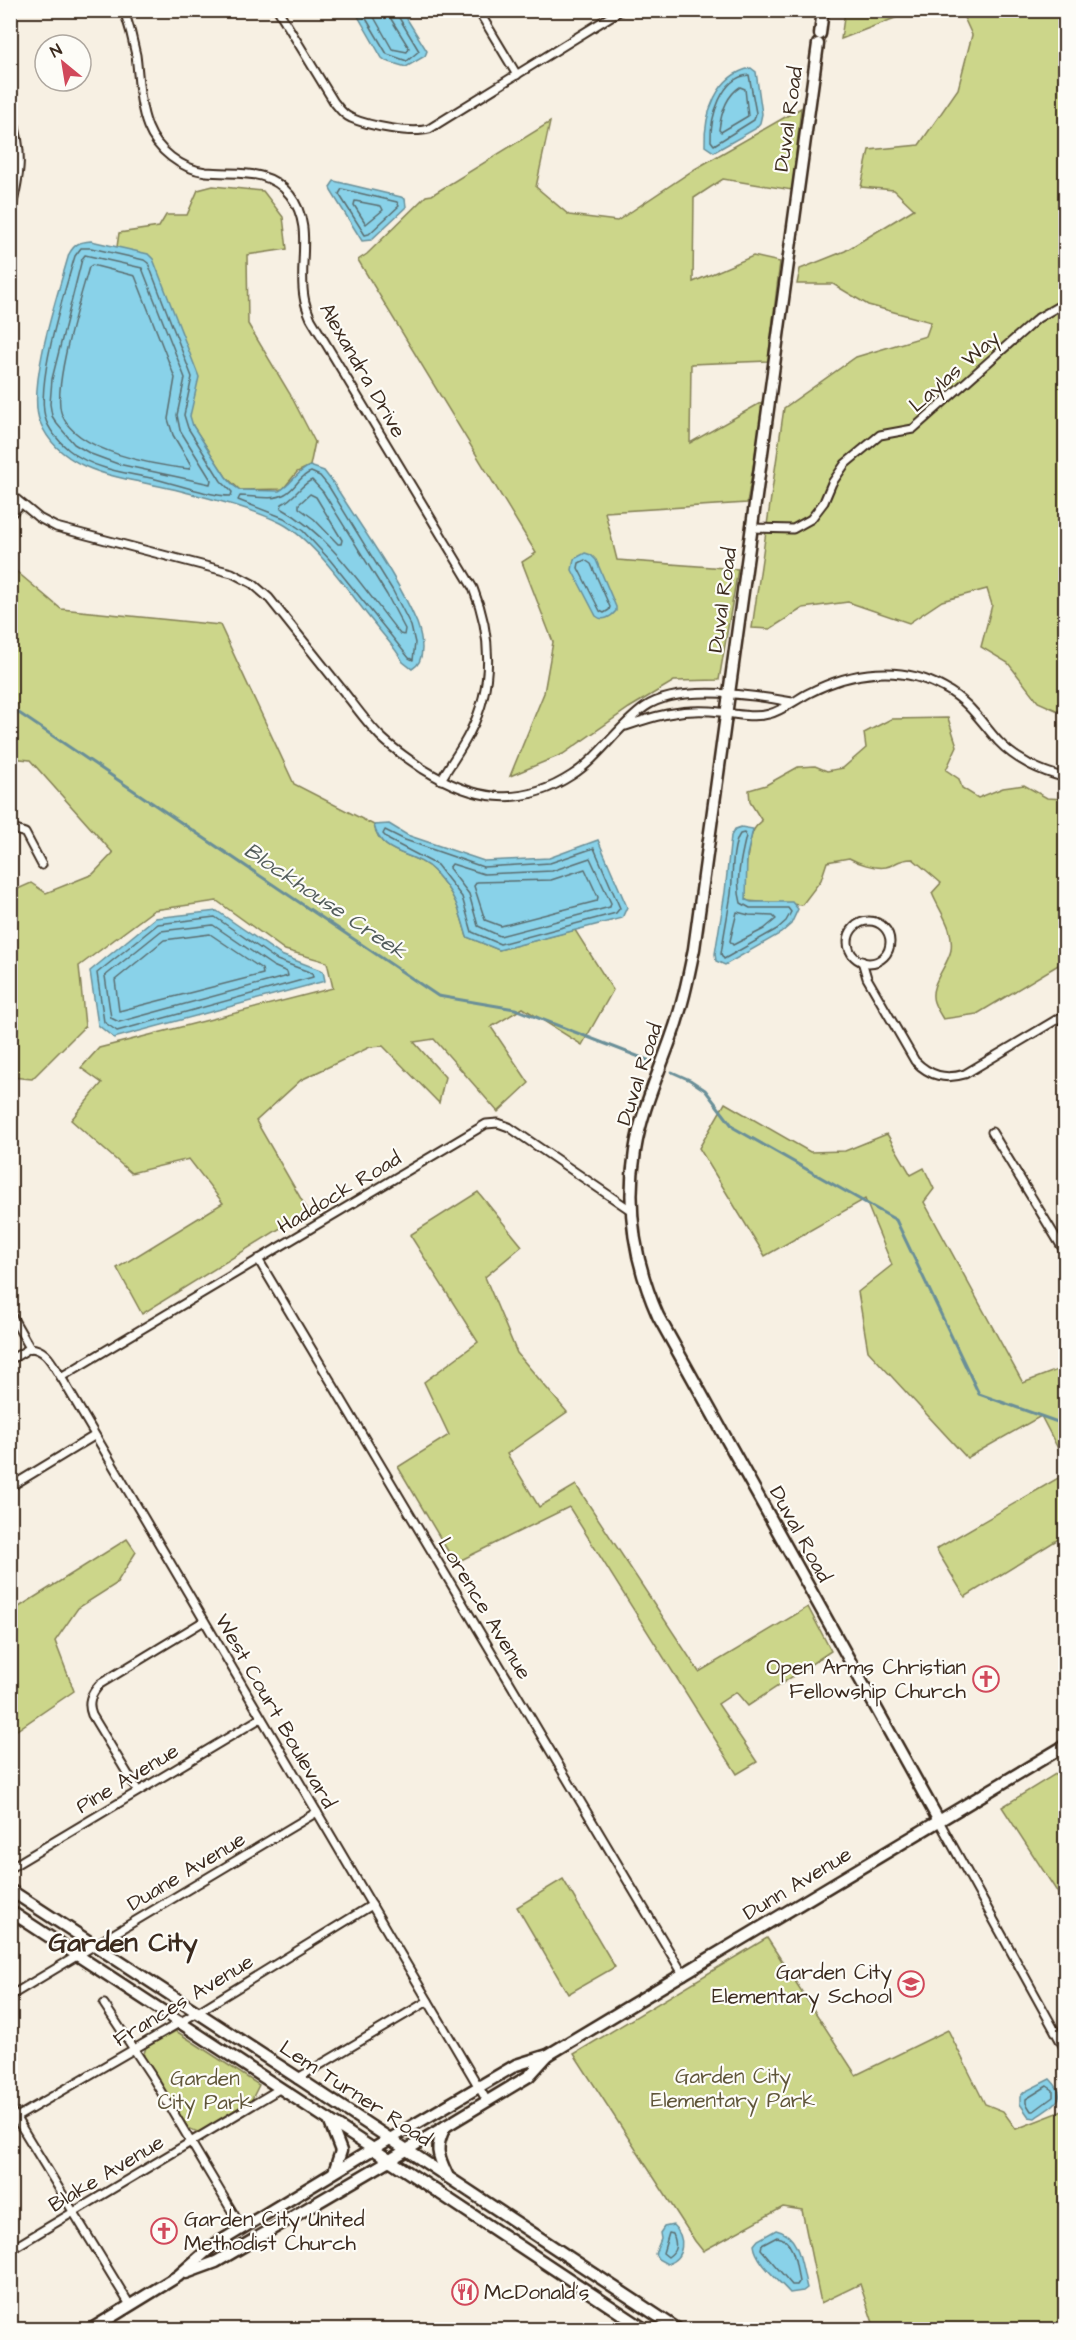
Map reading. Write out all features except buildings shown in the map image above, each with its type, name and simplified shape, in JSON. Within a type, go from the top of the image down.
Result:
[{"type":"main road","name":"Duval Road","points":[[823,10],[694,949],[685,996],[639,1132],[632,1176],[632,1211],[638,1257],[658,1316],[939,1821]]},
{"type":"main road","name":"Dunn Avenue","points":[[90,2330],[178,2276],[211,2247],[334,2172],[516,2064],[548,2055],[1065,1745]]},
{"type":"main road","name":"Lem Turner Road","points":[[10,1890],[679,2330]]},
{"type":"main road","name":"Lem Turner Road","points":[[10,1911],[648,2330]]},
{"type":"main road","name":"Dunn Avenue","points":[[178,2276],[216,2262],[390,2160],[529,2076],[548,2055]]},
{"type":"main road","points":[[329,2120],[341,2151],[334,2172]]},
{"type":"main road","points":[[446,2126],[439,2139],[438,2152],[448,2177]]},
{"type":"main road","points":[[648,2330],[658,2315]]},
{"type":"street","name":"Alexandra Drive","points":[[124,10],[135,52],[143,111],[148,128],[166,153],[192,169],[206,172],[243,172],[269,178],[289,194],[297,205],[304,232],[303,296],[311,319],[473,588],[480,606],[488,641],[487,676],[484,694],[470,732],[441,780]]},
{"type":"street","points":[[278,10],[342,113],[351,118],[419,132],[429,129],[621,10]]},
{"type":"street","points":[[478,10],[517,75]]},
{"type":"street","points":[[10,109],[20,143],[21,159],[18,186],[10,215]]},
{"type":"street","name":"Laylas Way","points":[[752,528],[793,529],[811,519],[824,502],[832,483],[845,464],[880,435],[913,429],[1038,318],[1065,302]]},
{"type":"street","points":[[10,494],[56,527],[232,573],[253,584],[269,598],[381,737],[406,758],[441,780],[464,791],[482,795],[519,796],[538,791],[573,775],[644,708],[668,697],[696,693],[769,698],[792,702]]},
{"type":"street","points":[[10,515],[21,504]]},
{"type":"street","points":[[624,727],[672,712],[693,710],[770,714],[823,686],[860,675],[891,672],[918,677],[943,687],[964,701],[999,742],[1024,762],[1065,778]]},
{"type":"street","points":[[10,828],[25,833],[42,865]]},
{"type":"street","points":[[862,962],[868,963],[881,959],[889,949],[890,935],[881,923],[874,921],[860,923],[850,934],[848,940],[851,953],[862,962],[867,978],[915,1061],[924,1070],[935,1075],[955,1077],[965,1074],[1065,1014]]},
{"type":"street","name":"Haddock Road","points":[[61,1377],[486,1124],[498,1123],[509,1127],[632,1211]]},
{"type":"street","points":[[992,1132],[1065,1254]]},
{"type":"street","name":"Lorence Avenue","points":[[258,1259],[684,1974]]},
{"type":"street","points":[[10,1313],[30,1348],[10,1360]]},
{"type":"street","name":"West Court Boulevard","points":[[30,1348],[38,1348],[45,1353],[61,1377],[487,2101]]},
{"type":"street","points":[[10,1486],[94,1436]]},
{"type":"street","points":[[138,1791],[92,1715],[90,1699],[100,1684],[204,1621]]},
{"type":"street","name":"Pine Avenue","points":[[10,1868],[261,1718]]},
{"type":"street","name":"Duane Avenue","points":[[10,1996],[317,1812]]},
{"type":"street","name":"Duval Road","points":[[939,1821],[1065,2050]]},
{"type":"street","name":"Frances Avenue","points":[[14,2120],[198,2012],[372,1905]]},
{"type":"street","points":[[298,2078],[428,2001]]},
{"type":"street","points":[[104,2004],[134,2049],[242,2228]]},
{"type":"street","name":"Blake Avenue","points":[[10,2250],[280,2088]]},
{"type":"street","points":[[10,2108],[14,2120],[130,2306]]},
{"type":"green space","points":[[845,10],[913,11],[841,39]]},
{"type":"green space","points":[[961,11],[1065,11],[1065,714],[1038,702],[1008,663],[981,647],[992,605],[987,589],[942,601],[909,623],[848,602],[803,608],[770,629],[752,628],[784,408],[856,357],[926,336],[931,322],[868,305],[833,284],[797,284],[800,269],[845,251],[914,209],[894,190],[861,187],[869,150],[919,145],[958,89],[972,35]]},
{"type":"green space","points":[[801,108],[792,190],[723,179],[694,198],[693,282],[753,256],[780,262],[768,361],[691,364],[690,443],[764,401],[747,503],[605,512],[617,560],[738,569],[719,680],[674,681],[629,708],[563,754],[510,776],[544,693],[553,642],[522,562],[536,553],[358,260],[426,196],[432,195],[550,122],[536,187],[569,215],[617,221],[695,169]]},
{"type":"green space","points":[[213,186],[263,191],[283,217],[287,249],[247,255],[248,324],[290,394],[315,442],[310,466],[297,472],[283,489],[240,490],[226,477],[193,426],[117,247],[119,233],[159,227],[166,215],[187,215],[198,190]]},
{"type":"green space","points":[[10,566],[61,609],[220,625],[294,784],[374,825],[384,843],[434,871],[455,902],[467,937],[499,950],[575,930],[613,990],[582,1045],[523,1008],[491,1027],[529,1083],[498,1112],[434,1039],[414,1042],[445,1077],[439,1103],[383,1046],[370,1047],[301,1080],[256,1121],[308,1211],[142,1314],[117,1268],[223,1203],[189,1159],[131,1173],[71,1120],[102,1083],[81,1068],[99,1048],[333,988],[327,962],[285,950],[217,901],[154,910],[79,966],[85,1026],[32,1079],[11,1077],[11,892],[31,883],[46,893],[93,874],[113,853],[30,760],[11,758]]},
{"type":"green space","points":[[948,718],[957,746],[946,770],[959,779],[962,788],[978,798],[1003,788],[1024,785],[1047,798],[1065,799],[1065,961],[977,1014],[943,1019],[933,996],[936,982],[951,950],[948,927],[932,893],[941,883],[913,859],[881,867],[866,865],[849,858],[827,862],[821,880],[802,905],[747,901],[745,886],[746,864],[752,834],[762,821],[750,802],[749,790],[766,785],[798,767],[815,766],[827,771],[843,768],[866,748],[864,733],[891,719]]},
{"type":"green space","points":[[725,1103],[810,1152],[845,1151],[887,1134],[911,1175],[924,1168],[934,1189],[924,1202],[1023,1383],[1065,1367],[1065,1462],[1041,1416],[967,1458],[868,1351],[858,1292],[892,1265],[865,1199],[765,1256],[699,1148]]},
{"type":"green space","points":[[478,1192],[522,1246],[485,1277],[517,1353],[567,1412],[507,1454],[539,1507],[576,1485],[699,1672],[808,1607],[831,1651],[748,1706],[736,1692],[718,1704],[757,1762],[737,1774],[569,1507],[455,1563],[398,1467],[449,1435],[424,1382],[478,1342],[410,1235]]},
{"type":"green space","points":[[1065,1474],[1065,1535],[965,1597],[936,1549]]},
{"type":"green space","points":[[127,1539],[136,1552],[116,1584],[78,1608],[55,1641],[74,1691],[11,1734],[11,1612]]},
{"type":"green space","points":[[1065,1768],[1066,1904],[1002,1807]]},
{"type":"green space","points":[[563,1879],[615,1967],[568,1994],[517,1907]]},
{"type":"green space","name":"Garden City Elementary Park","points":[[767,1938],[856,2075],[948,2030],[985,2104],[1003,2111],[1016,2129],[1065,2110],[1065,2329],[875,2329],[860,2284],[821,2303],[802,2210],[783,2207],[703,2251],[695,2241],[574,2054]]},
{"type":"green space","name":"Garden City Park","points":[[176,2031],[259,2085],[251,2101],[200,2133],[188,2128],[143,2057],[146,2047]]},
{"type":"water","points":[[355,11],[402,11],[427,51],[425,56],[406,67],[386,61],[382,58]]},
{"type":"water","points":[[751,68],[756,72],[762,114],[760,123],[755,129],[714,152],[705,146],[705,134],[714,98],[729,79]]},
{"type":"water","points":[[334,181],[401,197],[405,199],[406,207],[371,240],[362,241],[331,191],[330,187]]},
{"type":"water","points":[[91,241],[148,254],[153,259],[199,377],[190,416],[193,426],[234,486],[240,490],[279,491],[310,466],[324,471],[334,484],[389,569],[417,623],[422,648],[420,660],[412,669],[403,662],[318,554],[306,541],[281,523],[219,501],[100,472],[81,465],[64,454],[50,440],[40,422],[37,406],[40,363],[69,254],[78,244]]},
{"type":"water","points":[[585,553],[596,560],[616,607],[616,611],[607,618],[601,619],[596,616],[572,570],[574,559]]},
{"type":"water","points":[[389,824],[407,835],[484,861],[549,858],[598,840],[627,907],[622,918],[499,950],[467,937],[455,902],[434,871],[384,843],[374,825]]},
{"type":"water","points":[[741,827],[753,829],[747,855],[746,900],[792,902],[798,909],[791,924],[781,933],[725,965],[716,961],[715,954],[731,836],[735,829]]},
{"type":"water","points":[[217,911],[281,955],[323,971],[325,981],[114,1038],[98,1025],[90,971],[155,918]]},
{"type":"water","points":[[1050,2079],[1059,2092],[1057,2102],[1035,2118],[1029,2117],[1020,2104],[1020,2097],[1024,2092]]},
{"type":"water","points":[[673,2225],[680,2235],[682,2247],[677,2257],[667,2264],[658,2259],[655,2254],[661,2239],[660,2233],[664,2227]]},
{"type":"water","points":[[776,2230],[791,2238],[799,2253],[807,2288],[803,2291],[790,2293],[763,2265],[756,2252],[754,2245],[758,2240]]},
{"type":"waterway","name":"Blockhouse Creek","points":[[10,707],[438,996],[515,1009],[650,1061]]},
{"type":"waterway","name":"Blockhouse Creek","points":[[672,1072],[705,1090],[734,1128],[896,1220],[979,1394],[1066,1425]]},
{"type":"place","name":"Open Arms Christian Fellowship Church","points":[[986,1679]]},
{"type":"place","name":"Garden City Elementary School","points":[[911,1984]]},
{"type":"place","name":"Garden City United Methodist Church","points":[[164,2231]]},
{"type":"place","name":"McDonald's","points":[[465,2292]]},
{"type":"district","name":"Garden City","points":[[123,1942]]}]
